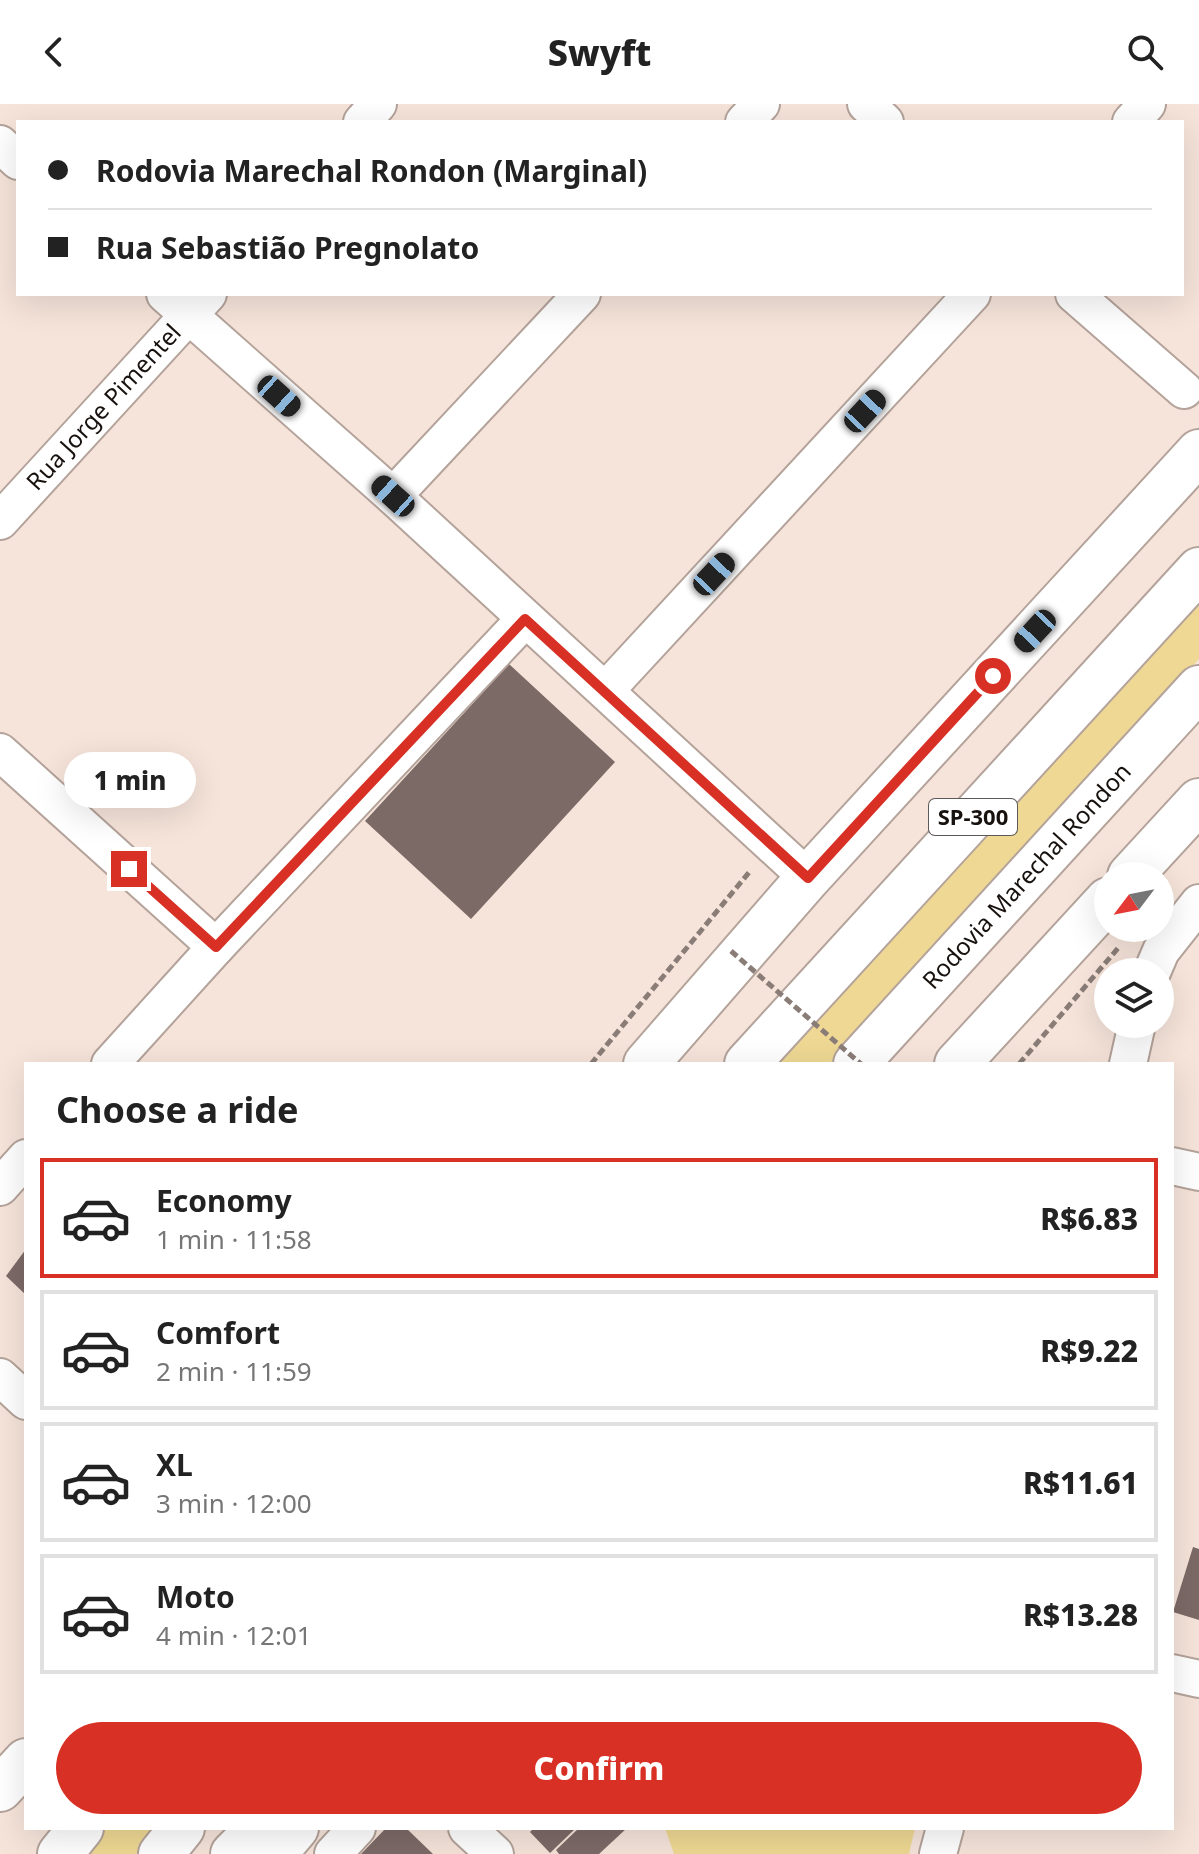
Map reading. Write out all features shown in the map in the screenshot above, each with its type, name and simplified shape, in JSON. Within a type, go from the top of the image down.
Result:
[{"type":"highway","points":[[648,1062],[808,878],[1199,452]]},
{"type":"highway","name":"SP-300","points":[[749,1062],[1199,570]]},
{"type":"highway","name":"Rodovia Marechal Rondon","points":[[861,1062],[1199,688]]},
{"type":"highway","points":[[1143,862],[1199,801]]},
{"type":"highway","points":[[959,1062],[1094,915]]},
{"type":"highway","points":[[0,1789],[24,1763]]},
{"type":"highway","points":[[51,1854],[68,1830]]},
{"type":"highway","points":[[60,1854],[79,1830]]},
{"type":"highway","points":[[161,1854],[180,1830]]},
{"type":"highway","points":[[233,1854],[257,1830]]},
{"type":"highway","points":[[274,1854],[294,1830]]},
{"type":"street","points":[[364,120],[378,104]]},
{"type":"street","points":[[746,120],[761,104]]},
{"type":"street","points":[[866,104],[883,120]]},
{"type":"street","points":[[1133,120],[1147,104]]},
{"type":"street","points":[[0,144],[16,159]]},
{"type":"street","points":[[393,496],[580,296]]},
{"type":"street","points":[[606,690],[970,296]]},
{"type":"street","points":[[1076,296],[1184,390]]},
{"type":"street","points":[[187,301],[525,619],[808,878]]},
{"type":"street","name":"Rua Jorge Pimentel","points":[[0,521],[187,301]]},
{"type":"street","points":[[112,1062],[525,619]]},
{"type":"street","points":[[0,752],[216,947]]},
{"type":"street","points":[[1158,958],[1199,903]]},
{"type":"street","points":[[1128,1062],[1134,1038]]},
{"type":"street","points":[[0,1187],[24,1160]]},
{"type":"street","points":[[1174,1166],[1199,1172]]},
{"type":"street","points":[[0,1377],[24,1399]]},
{"type":"street","points":[[1174,1673],[1199,1679]]},
{"type":"street","points":[[333,1854],[355,1830]]},
{"type":"street","points":[[938,1854],[944,1830]]},
{"type":"path","points":[[593,1062],[772,844]]},
{"type":"path","points":[[1021,1062],[1123,942]]},
{"type":"path","points":[[731,951],[857,1062]]},
{"type":"shaded area","points":[[1199,600],[1199,659],[831,1062],[776,1062]]},
{"type":"shaded area","points":[[103,1830],[156,1830],[136,1854],[83,1854]]},
{"type":"shaded area","points":[[666,1830],[915,1830],[909,1854],[674,1854]]},
{"type":"building","points":[[509,664],[615,762],[471,919],[365,821]]},
{"type":"building","points":[[24,1252],[24,1293],[6,1276]]},
{"type":"building","points":[[1193,1547],[1199,1549],[1199,1620],[1174,1612]]},
{"type":"building","points":[[384,1830],[408,1830],[433,1854],[361,1854]]},
{"type":"building","points":[[532,1830],[574,1830],[550,1853],[530,1832]]},
{"type":"building","points":[[577,1830],[625,1830],[599,1854],[559,1854],[556,1850]]},
{"type":"route","points":[[129,869],[216,947],[525,619],[808,878],[993,676]]}]
